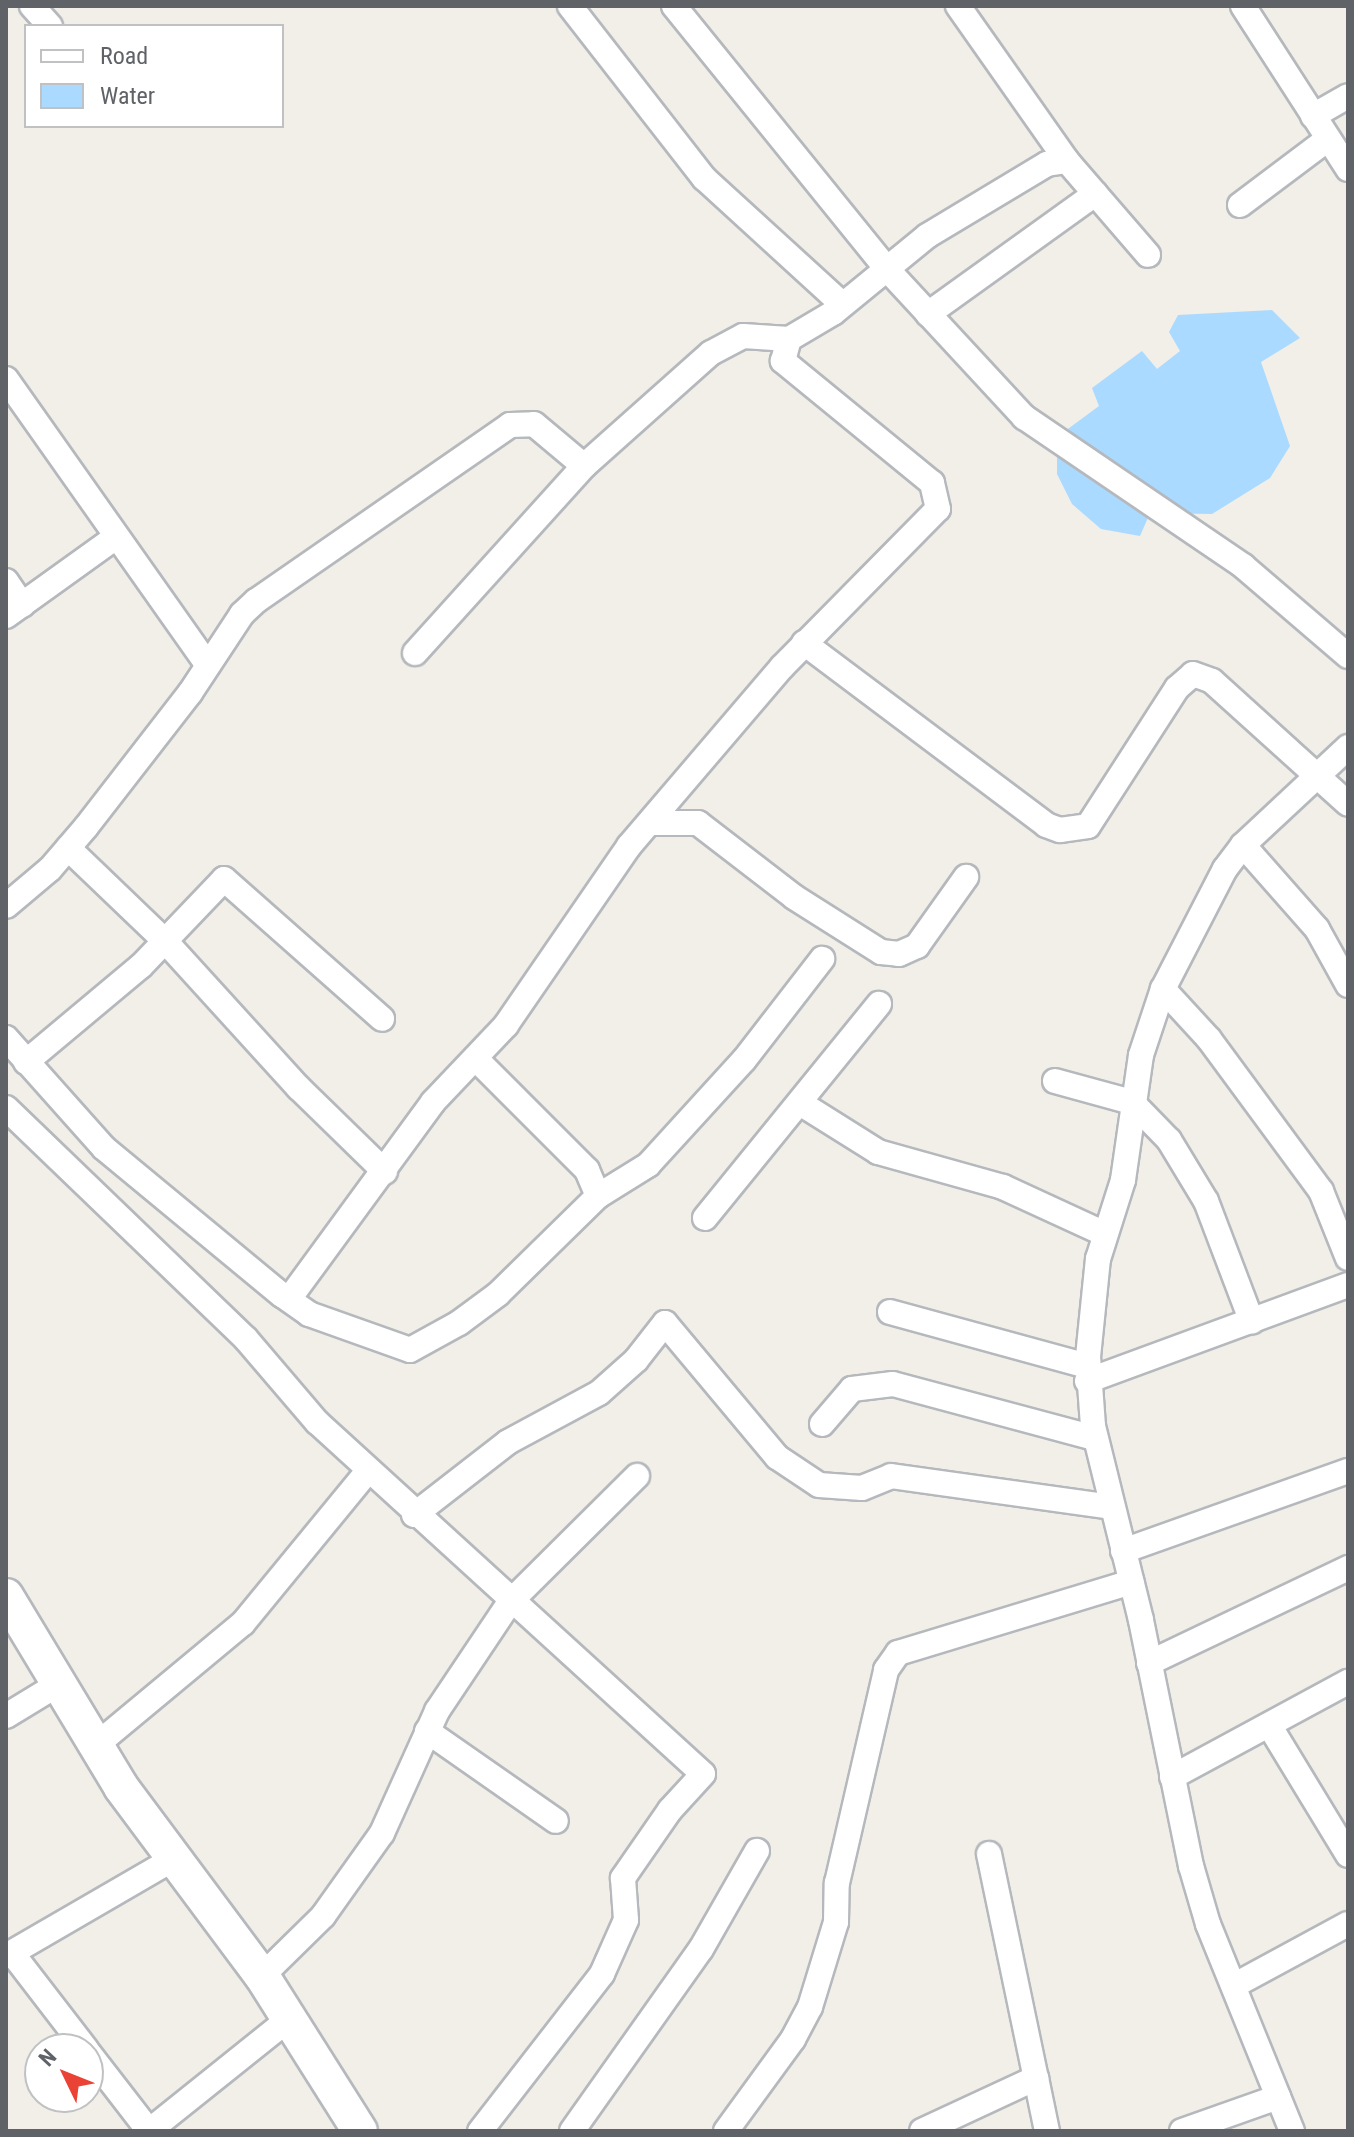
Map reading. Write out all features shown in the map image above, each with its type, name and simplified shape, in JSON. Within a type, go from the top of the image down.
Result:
[{"type":"street","points":[[32,6],[48,24]]},
{"type":"street","points":[[570,6],[704,178],[842,304]]},
{"type":"street","points":[[674,6],[885,267],[1037,428],[1243,566],[1348,656]]},
{"type":"street","points":[[958,6],[1067,161],[1148,255]]},
{"type":"street","points":[[1243,6],[1348,169]]},
{"type":"street","points":[[1313,116],[1348,96]]},
{"type":"street","points":[[1240,205],[1328,139]]},
{"type":"street","points":[[415,653],[584,466],[727,342],[743,336],[789,339],[842,304],[885,267],[1047,164],[1067,161]]},
{"type":"street","points":[[928,314],[1095,194]]},
{"type":"street","points":[[289,1299],[385,1172],[433,1102],[506,1025],[607,874],[804,643],[938,509],[939,495],[912,465],[797,377],[783,361],[789,339]]},
{"type":"street","points":[[6,379],[208,665]]},
{"type":"street","points":[[6,906],[68,848],[208,665],[242,614],[256,601],[510,425],[534,424],[584,466]]},
{"type":"street","points":[[6,581],[14,610],[116,537]]},
{"type":"street","points":[[804,643],[1046,825],[1060,830],[1076,832],[1088,826],[1177,688],[1193,674],[1212,681],[1320,774],[1348,804]]},
{"type":"street","points":[[1292,2131],[1199,1898],[1131,1582],[1095,1438],[1087,1374],[1094,1283],[1105,1234],[1123,1180],[1132,1102],[1163,989],[1243,845],[1348,747]]},
{"type":"street","points":[[650,823],[698,823],[804,904],[881,952],[899,954],[917,946],[966,877]]},
{"type":"street","points":[[1243,845],[1317,929],[1348,985]]},
{"type":"street","points":[[68,848],[166,942],[299,1088],[385,1172]]},
{"type":"street","points":[[26,1062],[166,942],[224,879],[382,1019]]},
{"type":"street","points":[[6,1038],[104,1148],[289,1299],[309,1314],[410,1350],[459,1323],[498,1294],[598,1196],[648,1165],[744,1060],[822,959]]},
{"type":"street","points":[[1163,989],[1209,1039],[1321,1191],[1348,1258]]},
{"type":"street","points":[[705,1218],[879,1004]]},
{"type":"street","points":[[475,1058],[587,1170],[598,1196]]},
{"type":"street","points":[[1055,1081],[1132,1102],[1185,1163],[1252,1322]]},
{"type":"street","points":[[800,1103],[878,1152],[1003,1187],[1105,1234]]},
{"type":"street","points":[[6,1108],[246,1339],[317,1422],[414,1515],[703,1774],[670,1810],[623,1878],[626,1920],[602,1974],[480,2131]]},
{"type":"street","points":[[890,1312],[1087,1374],[1252,1322],[1348,1285]]},
{"type":"street","points":[[414,1515],[508,1442],[599,1393],[636,1360],[665,1323],[777,1457],[819,1485],[852,1489],[891,1476],[1112,1507]]},
{"type":"street","points":[[822,1424],[852,1389],[893,1384],[1095,1438]]},
{"type":"street","points":[[95,1746],[204,1661],[243,1623],[368,1471]]},
{"type":"street","points":[[1123,1551],[1348,1471]]},
{"type":"street","points":[[262,1976],[323,1916],[382,1833],[427,1731],[510,1602],[637,1476]]},
{"type":"street","points":[[1149,1663],[1348,1568]]},
{"type":"street","points":[[726,2131],[793,2039],[810,2007],[836,1922],[837,1883],[886,1670],[898,1653],[1131,1582]]},
{"type":"street","points":[[6,1596],[95,1746],[138,1811],[177,1857],[262,1976],[360,2131]]},
{"type":"street","points":[[1172,1777],[1348,1682]]},
{"type":"street","points":[[6,1716],[60,1683]]},
{"type":"street","points":[[1269,1725],[1348,1855]]},
{"type":"street","points":[[427,1731],[556,1821]]},
{"type":"street","points":[[572,2131],[701,1949],[757,1851]]},
{"type":"street","points":[[989,1854],[1047,2131]]},
{"type":"street","points":[[72,2033],[9,1955],[177,1857]]},
{"type":"street","points":[[1235,1985],[1348,1924]]},
{"type":"street","points":[[104,2073],[149,2131],[290,2018]]},
{"type":"street","points":[[922,2131],[1036,2078]]},
{"type":"street","points":[[1182,2131],[1278,2097]]},
{"type":"water","points":[[1272,310],[1300,338],[1261,362],[1290,446],[1270,478],[1212,514],[1150,513],[1140,536],[1101,529],[1072,504],[1057,474],[1057,437],[1099,406],[1092,388],[1142,351],[1157,369],[1180,351],[1169,332],[1178,315]]}]
